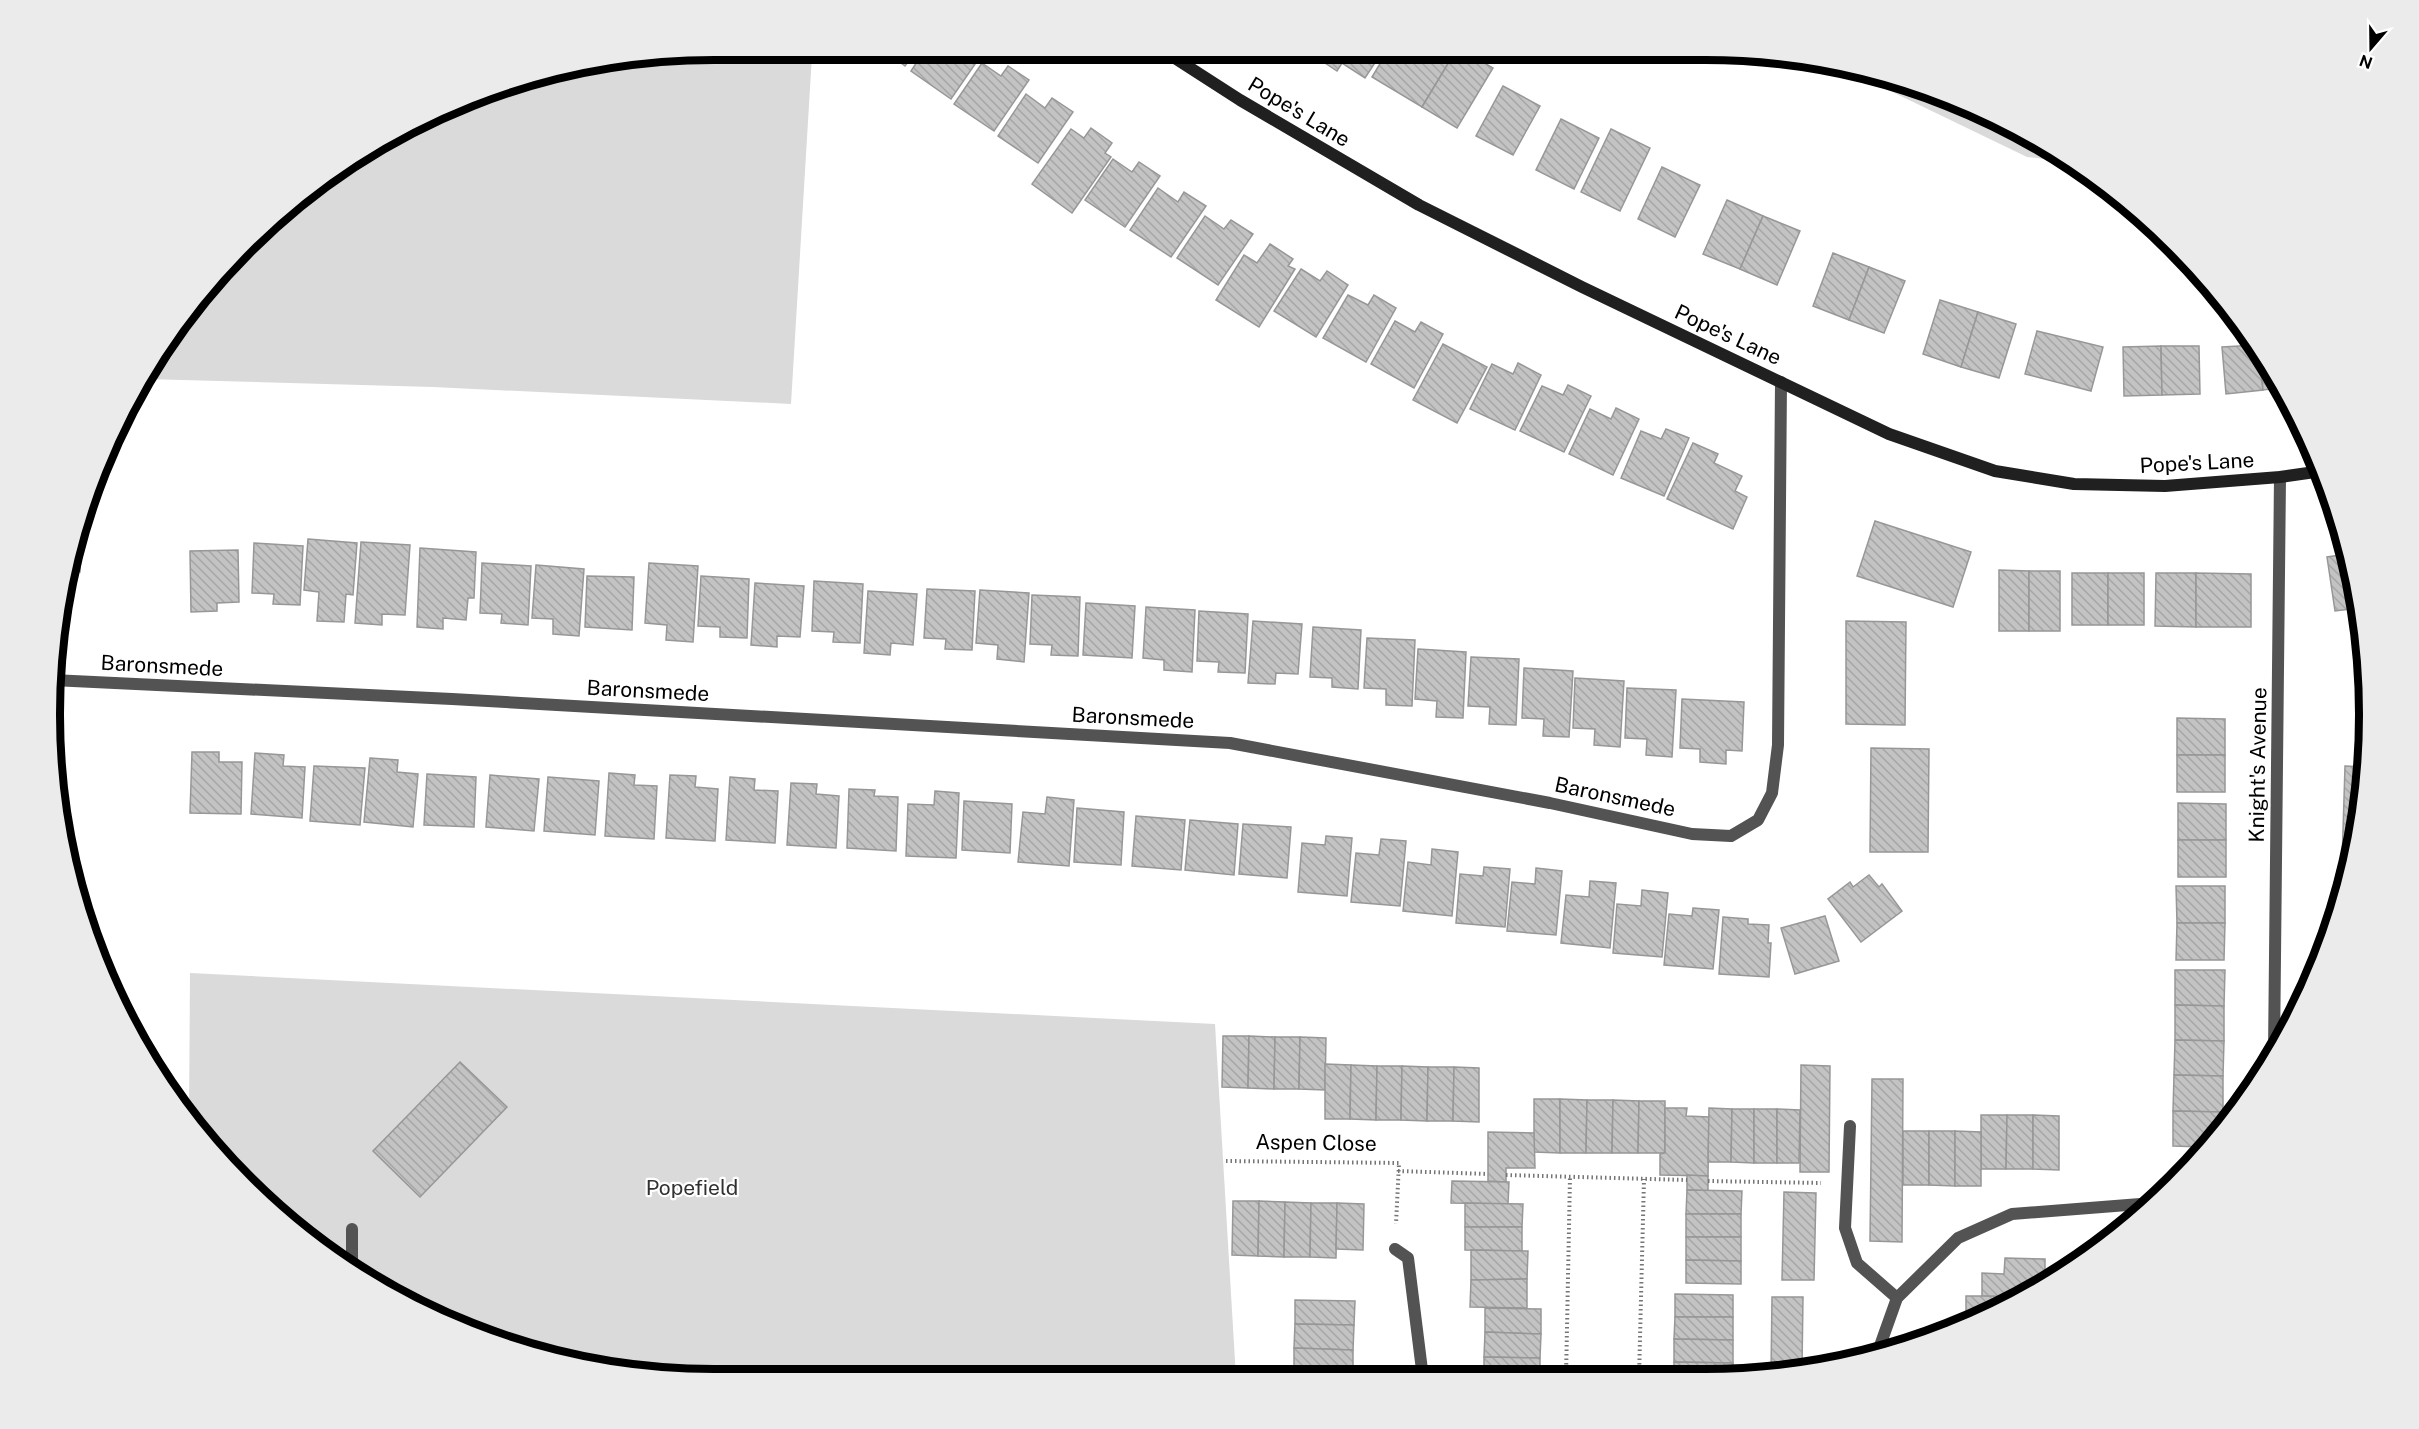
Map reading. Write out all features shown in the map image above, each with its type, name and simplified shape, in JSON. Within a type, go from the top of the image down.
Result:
[{"type":"main road","name":"Pope's Lane","points":[[1178,60],[1277,122],[1419,205],[1582,287],[1889,434],[1995,471],[2085,485],[2165,486],[2312,472]]},
{"type":"street","name":"Baronsmede","points":[[61,680],[452,699],[1230,742],[1550,803],[1692,834],[1731,836],[1758,820],[1772,793],[1778,745],[1781,382]]},
{"type":"street","name":"Knight's Avenue","points":[[2274,1036],[2280,477]]},
{"type":"street","points":[[1850,1126],[1845,1228],[1857,1263],[1897,1298]]},
{"type":"street","points":[[1880,1345],[1897,1298],[1958,1238],[2012,1214],[2139,1204]]},
{"type":"street","points":[[352,1230],[352,1260]]},
{"type":"street","points":[[1395,1249],[1408,1258],[1422,1369]]},
{"type":"path","name":"Aspen Close","points":[[1226,1161],[1399,1163],[1395,1249]]},
{"type":"path","points":[[1398,1171],[1488,1174]]},
{"type":"path","points":[[1506,1175],[1687,1180]]},
{"type":"path","points":[[1566,1369],[1570,1177]]},
{"type":"path","points":[[1639,1369],[1644,1179]]},
{"type":"path","points":[[1708,1181],[1847,1183]]},
{"type":"green space","points":[[812,60],[791,404],[433,387],[153,379],[195,316],[222,283],[283,222],[351,170],[425,127],[504,95],[545,82],[587,73],[672,61]]},
{"type":"green space","points":[[1870,81],[1955,110],[1994,127],[2052,160],[2027,157]]},
{"type":"green space","name":"Popefield","points":[[190,973],[1215,1024],[1235,1369],[672,1368],[629,1363],[545,1347],[464,1319],[425,1302],[351,1259],[283,1207],[222,1146],[189,1105]]},
{"type":"building","points":[[897,60],[910,60],[905,66]]},
{"type":"building","points":[[918,60],[978,60],[951,99],[911,71]]},
{"type":"building","points":[[1320,60],[1377,60],[1365,78],[1342,63],[1337,71]]},
{"type":"building","points":[[1382,60],[1450,60],[1422,107],[1372,77]]},
{"type":"building","points":[[1450,60],[1480,60],[1493,68],[1457,128],[1422,107]]},
{"type":"building","points":[[982,63],[1001,76],[1008,66],[1029,80],[994,131],[954,104]]},
{"type":"building","points":[[1503,86],[1540,106],[1513,155],[1476,136]]},
{"type":"building","points":[[1026,94],[1045,108],[1052,98],[1073,112],[1038,163],[998,136]]},
{"type":"building","points":[[1561,119],[1599,138],[1574,189],[1536,170]]},
{"type":"building","points":[[1091,128],[1112,143],[1105,153],[1111,157],[1072,213],[1032,184],[1071,129],[1084,138]]},
{"type":"building","points":[[1611,129],[1650,148],[1620,211],[1581,192]]},
{"type":"building","points":[[1113,159],[1132,172],[1139,162],[1160,176],[1125,227],[1085,200]]},
{"type":"building","points":[[1662,167],[1700,185],[1675,237],[1638,219]]},
{"type":"building","points":[[1158,188],[1178,202],[1184,192],[1206,206],[1171,257],[1130,230]]},
{"type":"building","points":[[1727,200],[1763,216],[1740,269],[1703,254]]},
{"type":"building","points":[[1205,216],[1224,229],[1231,220],[1253,234],[1218,285],[1177,258]]},
{"type":"building","points":[[1763,216],[1800,231],[1777,285],[1740,269]]},
{"type":"building","points":[[1270,244],[1293,259],[1288,266],[1295,269],[1259,327],[1216,300],[1244,255],[1257,263]]},
{"type":"building","points":[[1833,253],[1869,267],[1849,320],[1813,306]]},
{"type":"building","points":[[1869,267],[1905,281],[1884,333],[1849,320]]},
{"type":"building","points":[[1301,269],[1320,281],[1327,271],[1348,285],[1316,337],[1274,311]]},
{"type":"building","points":[[1348,295],[1368,305],[1374,295],[1396,308],[1366,362],[1323,338]]},
{"type":"building","points":[[1940,300],[1978,312],[1961,367],[1923,354]]},
{"type":"building","points":[[1978,312],[2016,324],[1999,378],[1961,367]]},
{"type":"building","points":[[1395,321],[1415,332],[1421,322],[1443,334],[1414,388],[1371,364]]},
{"type":"building","points":[[2037,331],[2103,347],[2091,391],[2025,374]]},
{"type":"building","points":[[1443,344],[1487,367],[1457,423],[1413,400]]},
{"type":"building","points":[[2161,346],[2162,395],[2124,396],[2123,347]]},
{"type":"building","points":[[2161,346],[2199,346],[2200,394],[2162,395]]},
{"type":"building","points":[[2245,346],[2260,369],[2263,390],[2226,394],[2222,347]]},
{"type":"building","points":[[1518,363],[1541,375],[1515,430],[1470,409],[1492,364],[1513,374]]},
{"type":"building","points":[[2261,371],[2272,389],[2263,390]]},
{"type":"building","points":[[1568,385],[1591,396],[1564,452],[1520,431],[1542,386],[1563,395]]},
{"type":"building","points":[[1616,408],[1639,419],[1613,475],[1569,454],[1590,409],[1611,419]]},
{"type":"building","points":[[1666,429],[1689,438],[1664,496],[1621,478],[1641,431],[1661,439]]},
{"type":"building","points":[[1693,443],[1718,454],[1714,463],[1742,476],[1735,491],[1747,497],[1733,529],[1667,499]]},
{"type":"building","points":[[1875,521],[1971,552],[1953,607],[1857,576]]},
{"type":"building","points":[[308,539],[357,543],[353,595],[346,594],[344,622],[317,621],[319,592],[304,590]]},
{"type":"building","points":[[361,542],[410,545],[405,615],[382,614],[382,625],[355,623]]},
{"type":"building","points":[[254,543],[303,546],[300,605],[273,604],[274,594],[252,593]]},
{"type":"building","points":[[420,548],[476,552],[474,598],[468,598],[466,620],[443,618],[443,629],[417,627]]},
{"type":"building","points":[[238,550],[239,602],[217,603],[217,611],[191,612],[190,551]]},
{"type":"building","points":[[81,551],[80,572],[76,572]]},
{"type":"building","points":[[2339,555],[2350,609],[2335,611],[2327,557]]},
{"type":"building","points":[[482,563],[531,566],[528,625],[501,623],[502,614],[480,613]]},
{"type":"building","points":[[649,563],[698,566],[693,642],[666,640],[667,625],[645,623]]},
{"type":"building","points":[[536,565],[584,569],[579,636],[553,634],[553,619],[532,618]]},
{"type":"building","points":[[1999,570],[2029,571],[2029,631],[1999,631]]},
{"type":"building","points":[[2029,571],[2060,571],[2060,631],[2029,631]]},
{"type":"building","points":[[2072,573],[2108,573],[2108,625],[2072,625]]},
{"type":"building","points":[[2108,573],[2144,573],[2144,625],[2108,625]]},
{"type":"building","points":[[2156,573],[2196,573],[2196,627],[2155,626]]},
{"type":"building","points":[[2196,573],[2251,574],[2251,627],[2196,627]]},
{"type":"building","points":[[587,576],[634,577],[632,630],[585,627]]},
{"type":"building","points":[[701,576],[749,579],[747,638],[720,637],[720,627],[698,626]]},
{"type":"building","points":[[814,581],[863,584],[860,643],[833,642],[834,632],[812,631]]},
{"type":"building","points":[[755,583],[804,586],[800,637],[777,636],[777,647],[751,645]]},
{"type":"building","points":[[927,589],[975,591],[972,650],[945,649],[946,639],[924,638]]},
{"type":"building","points":[[980,590],[1029,593],[1024,662],[997,659],[998,645],[976,643]]},
{"type":"building","points":[[868,591],[917,594],[913,645],[891,643],[890,655],[864,653]]},
{"type":"building","points":[[1032,595],[1080,597],[1078,656],[1051,655],[1052,645],[1030,644]]},
{"type":"building","points":[[1086,603],[1135,606],[1132,658],[1083,655]]},
{"type":"building","points":[[1146,607],[1195,610],[1192,672],[1164,670],[1164,660],[1143,658]]},
{"type":"building","points":[[1199,611],[1248,614],[1245,673],[1218,672],[1219,662],[1197,661]]},
{"type":"building","points":[[1253,621],[1302,624],[1298,674],[1276,673],[1275,684],[1248,683]]},
{"type":"building","points":[[1846,621],[1906,622],[1905,725],[1846,724]]},
{"type":"building","points":[[1313,627],[1361,630],[1358,689],[1332,687],[1332,678],[1310,677]]},
{"type":"building","points":[[1367,638],[1415,640],[1412,706],[1386,705],[1386,689],[1364,688]]},
{"type":"building","points":[[1418,649],[1466,652],[1463,718],[1436,717],[1437,701],[1415,699]]},
{"type":"building","points":[[1471,657],[1519,659],[1516,725],[1489,724],[1490,707],[1468,706]]},
{"type":"building","points":[[1524,668],[1573,671],[1569,737],[1543,736],[1544,719],[1522,718]]},
{"type":"building","points":[[1575,678],[1624,681],[1620,747],[1594,745],[1595,729],[1573,728]]},
{"type":"building","points":[[1627,688],[1676,690],[1672,757],[1646,755],[1647,739],[1625,738]]},
{"type":"building","points":[[1682,699],[1744,702],[1742,751],[1726,750],[1726,764],[1700,762],[1700,749],[1680,748]]},
{"type":"building","points":[[2177,718],[2225,719],[2225,755],[2177,755]]},
{"type":"building","points":[[1871,748],[1929,749],[1928,852],[1870,852]]},
{"type":"building","points":[[192,752],[219,752],[219,762],[242,762],[241,814],[190,813]]},
{"type":"building","points":[[255,753],[284,755],[283,766],[305,767],[302,818],[251,814]]},
{"type":"building","points":[[2177,755],[2225,755],[2225,792],[2177,792]]},
{"type":"building","points":[[370,758],[398,760],[397,772],[418,774],[413,827],[364,822]]},
{"type":"building","points":[[314,766],[365,768],[360,825],[310,821]]},
{"type":"building","points":[[2345,766],[2357,767],[2353,800],[2342,860]]},
{"type":"building","points":[[609,773],[635,775],[634,785],[657,786],[654,839],[605,836]]},
{"type":"building","points":[[427,774],[476,777],[474,827],[424,825]]},
{"type":"building","points":[[490,775],[539,779],[534,831],[486,827]]},
{"type":"building","points":[[670,775],[696,776],[695,787],[718,789],[715,841],[666,838]]},
{"type":"building","points":[[548,777],[599,781],[595,835],[544,831]]},
{"type":"building","points":[[730,777],[755,779],[754,790],[778,791],[775,843],[726,840]]},
{"type":"building","points":[[791,783],[817,784],[816,794],[839,796],[836,848],[787,845]]},
{"type":"building","points":[[849,789],[875,790],[874,796],[898,797],[896,851],[847,848]]},
{"type":"building","points":[[935,791],[959,793],[956,858],[906,856],[908,804],[934,805]]},
{"type":"building","points":[[1047,797],[1074,800],[1069,866],[1018,862],[1023,812],[1045,814]]},
{"type":"building","points":[[964,801],[1012,804],[1010,853],[962,850]]},
{"type":"building","points":[[2178,803],[2226,804],[2226,840],[2178,840]]},
{"type":"building","points":[[1077,808],[1124,812],[1121,865],[1074,862]]},
{"type":"building","points":[[1136,816],[1185,820],[1181,870],[1132,866]]},
{"type":"building","points":[[1190,820],[1238,824],[1234,875],[1185,870]]},
{"type":"building","points":[[1243,824],[1291,827],[1287,878],[1239,874]]},
{"type":"building","points":[[1326,836],[1352,838],[1347,896],[1298,892],[1302,843],[1325,845]]},
{"type":"building","points":[[1381,839],[1406,841],[1400,906],[1351,902],[1356,853],[1379,855]]},
{"type":"building","points":[[2178,840],[2226,840],[2226,877],[2178,877]]},
{"type":"building","points":[[1432,849],[1458,852],[1452,916],[1403,911],[1408,862],[1431,865]]},
{"type":"building","points":[[1484,867],[1510,869],[1505,927],[1456,923],[1460,874],[1483,876]]},
{"type":"building","points":[[1536,868],[1562,871],[1556,935],[1507,931],[1512,882],[1535,884]]},
{"type":"building","points":[[1869,875],[1879,887],[1882,884],[1902,911],[1861,942],[1828,899],[1850,882],[1853,887]]},
{"type":"building","points":[[1590,881],[1616,883],[1610,948],[1561,943],[1566,895],[1589,897]]},
{"type":"building","points":[[2176,886],[2225,886],[2225,923],[2177,923]]},
{"type":"building","points":[[1642,890],[1668,893],[1662,957],[1613,953],[1617,904],[1641,906]]},
{"type":"building","points":[[1693,908],[1719,910],[1713,969],[1664,965],[1669,914],[1692,916]]},
{"type":"building","points":[[1825,916],[1839,961],[1795,974],[1781,928]]},
{"type":"building","points":[[1723,917],[1748,919],[1748,924],[1769,925],[1768,943],[1771,943],[1769,977],[1719,974]]},
{"type":"building","points":[[2177,923],[2225,923],[2224,960],[2176,960]]},
{"type":"building","points":[[2175,970],[2225,970],[2224,1006],[2175,1005]]},
{"type":"building","points":[[2175,1005],[2224,1006],[2224,1041],[2175,1040]]},
{"type":"building","points":[[1223,1036],[1249,1036],[1248,1088],[1222,1087]]},
{"type":"building","points":[[1249,1036],[1275,1037],[1274,1089],[1248,1088]]},
{"type":"building","points":[[1275,1037],[1300,1037],[1299,1089],[1274,1089]]},
{"type":"building","points":[[1300,1037],[1326,1038],[1325,1090],[1299,1089]]},
{"type":"building","points":[[2175,1040],[2224,1041],[2223,1076],[2174,1075]]},
{"type":"building","points":[[460,1062],[507,1107],[420,1197],[373,1151]]},
{"type":"building","points":[[1325,1064],[1351,1065],[1350,1119],[1325,1119]]},
{"type":"building","points":[[1351,1065],[1377,1066],[1376,1120],[1350,1119]]},
{"type":"building","points":[[1801,1065],[1830,1066],[1829,1172],[1800,1172]]},
{"type":"building","points":[[1377,1066],[1402,1066],[1401,1120],[1376,1120]]},
{"type":"building","points":[[1402,1066],[1428,1067],[1427,1121],[1401,1120]]},
{"type":"building","points":[[1428,1067],[1454,1067],[1453,1121],[1427,1121]]},
{"type":"building","points":[[1454,1067],[1479,1068],[1479,1122],[1453,1121]]},
{"type":"building","points":[[2174,1075],[2223,1076],[2223,1112],[2173,1111]]},
{"type":"building","points":[[1872,1079],[1903,1079],[1902,1242],[1870,1241]]},
{"type":"building","points":[[1534,1099],[1560,1099],[1560,1153],[1534,1152]]},
{"type":"building","points":[[1560,1099],[1587,1100],[1586,1153],[1560,1153]]},
{"type":"building","points":[[1587,1100],[1613,1100],[1612,1153],[1586,1153]]},
{"type":"building","points":[[1613,1100],[1639,1101],[1638,1153],[1612,1153]]},
{"type":"building","points":[[1639,1101],[1665,1101],[1665,1153],[1638,1153]]},
{"type":"building","points":[[1665,1108],[1687,1108],[1686,1116],[1709,1117],[1708,1176],[1660,1175],[1660,1154],[1665,1153]]},
{"type":"building","points":[[1709,1108],[1732,1109],[1731,1162],[1708,1162]]},
{"type":"building","points":[[1732,1109],[1754,1109],[1754,1163],[1731,1162]]},
{"type":"building","points":[[1754,1109],[1777,1109],[1777,1163],[1754,1163]]},
{"type":"building","points":[[1777,1109],[1800,1110],[1799,1163],[1777,1163]]},
{"type":"building","points":[[2173,1111],[2223,1112],[2196,1147],[2173,1146]]},
{"type":"building","points":[[1981,1115],[2007,1115],[2006,1169],[1981,1169]]},
{"type":"building","points":[[2007,1115],[2033,1115],[2033,1169],[2006,1169]]},
{"type":"building","points":[[2033,1115],[2059,1116],[2059,1170],[2033,1169]]},
{"type":"building","points":[[1903,1131],[1929,1131],[1929,1185],[1903,1185]]},
{"type":"building","points":[[1929,1131],[1955,1131],[1955,1186],[1929,1185]]},
{"type":"building","points":[[1955,1131],[1981,1132],[1981,1186],[1955,1186]]},
{"type":"building","points":[[1488,1132],[1534,1133],[1535,1168],[1506,1168],[1506,1182],[1488,1181]]},
{"type":"building","points":[[1687,1175],[1708,1176],[1708,1191],[1687,1190]]},
{"type":"building","points":[[1452,1181],[1509,1182],[1508,1204],[1451,1203]]},
{"type":"building","points":[[1687,1190],[1742,1191],[1741,1214],[1686,1214]]},
{"type":"building","points":[[1784,1192],[1816,1193],[1814,1280],[1782,1280]]},
{"type":"building","points":[[1233,1201],[1259,1201],[1258,1256],[1232,1255]]},
{"type":"building","points":[[1259,1201],[1285,1202],[1284,1257],[1258,1256]]},
{"type":"building","points":[[1285,1202],[1311,1203],[1310,1257],[1284,1257]]},
{"type":"building","points":[[1311,1203],[1337,1203],[1336,1258],[1310,1257]]},
{"type":"building","points":[[1337,1203],[1364,1204],[1363,1250],[1336,1249]]},
{"type":"building","points":[[1465,1203],[1523,1204],[1522,1227],[1465,1227]]},
{"type":"building","points":[[1686,1214],[1741,1214],[1741,1237],[1686,1237]]},
{"type":"building","points":[[1465,1227],[1522,1227],[1522,1251],[1465,1250]]},
{"type":"building","points":[[1686,1237],[1741,1237],[1741,1261],[1686,1260]]},
{"type":"building","points":[[1471,1250],[1528,1251],[1527,1279],[1471,1280]]},
{"type":"building","points":[[2005,1258],[2045,1259],[2045,1273],[2032,1281],[2004,1297],[1982,1296],[1982,1273],[2004,1274]]},
{"type":"building","points":[[1686,1260],[1741,1261],[1741,1284],[1686,1283]]},
{"type":"building","points":[[1527,1279],[1527,1308],[1470,1307],[1471,1280]]},
{"type":"building","points":[[1675,1294],[1733,1295],[1733,1317],[1675,1317]]},
{"type":"building","points":[[1966,1296],[2004,1297],[1994,1302],[1966,1314]]},
{"type":"building","points":[[1772,1297],[1803,1297],[1802,1361],[1771,1365]]},
{"type":"building","points":[[1295,1300],[1355,1301],[1354,1325],[1295,1324]]},
{"type":"building","points":[[1485,1308],[1541,1309],[1541,1334],[1485,1332]]},
{"type":"building","points":[[1675,1317],[1733,1317],[1733,1340],[1674,1339]]},
{"type":"building","points":[[1295,1324],[1354,1325],[1353,1350],[1294,1348]]},
{"type":"building","points":[[1485,1332],[1541,1334],[1540,1358],[1484,1357]]},
{"type":"building","points":[[1674,1339],[1733,1340],[1733,1363],[1674,1362]]},
{"type":"building","points":[[1294,1348],[1353,1350],[1353,1369],[1294,1369]]},
{"type":"building","points":[[1484,1357],[1540,1358],[1540,1369],[1484,1369]]},
{"type":"building","points":[[1674,1362],[1733,1363],[1733,1368],[1674,1369]]}]
